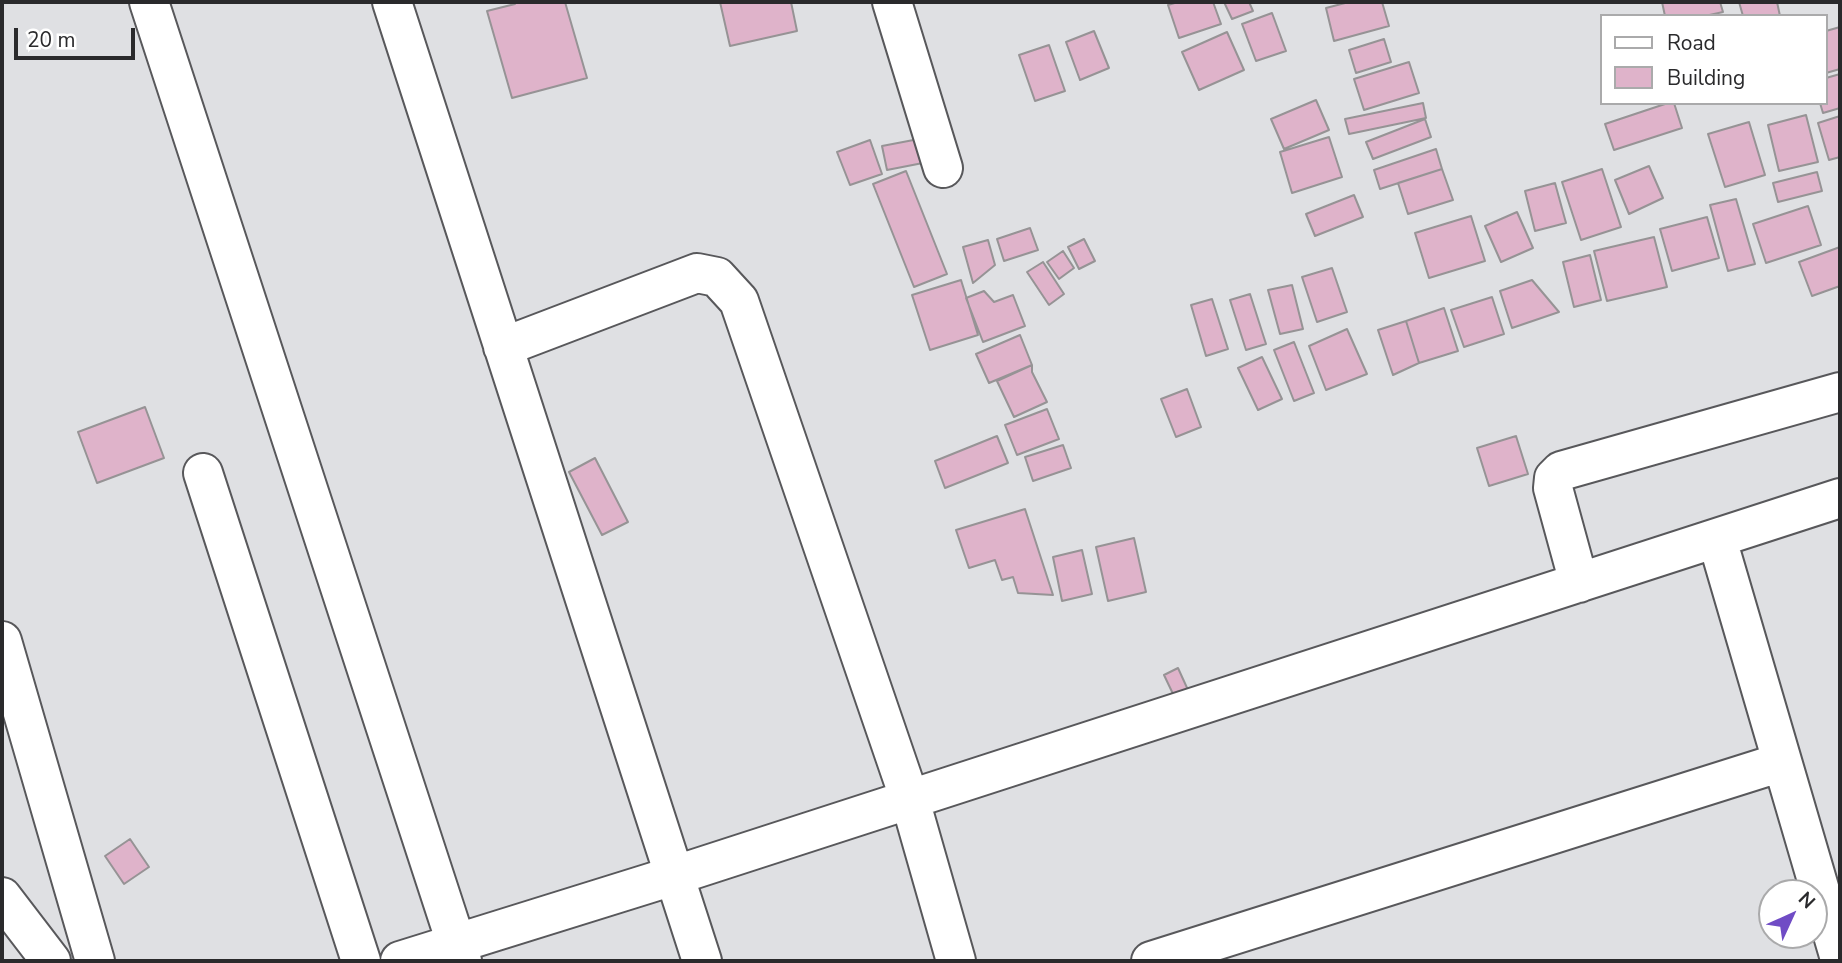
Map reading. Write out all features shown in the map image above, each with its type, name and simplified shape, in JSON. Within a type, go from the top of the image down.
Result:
[{"type":"street","points":[[149,2],[460,953]]},
{"type":"street","points":[[392,2],[702,961]]},
{"type":"street","points":[[892,2],[943,168]]},
{"type":"street","points":[[503,347],[697,273],[717,277],[739,301],[910,800],[956,961]]},
{"type":"street","points":[[1579,583],[1553,488],[1555,478],[1562,471],[1840,392]]},
{"type":"street","points":[[203,473],[361,961]]},
{"type":"street","points":[[400,961],[460,953],[676,875],[1840,498]]},
{"type":"street","points":[[1717,538],[1840,958]]},
{"type":"street","points":[[2,641],[95,961]]},
{"type":"street","points":[[1151,961],[1782,762]]},
{"type":"street","points":[[2,897],[51,961]]},
{"type":"building","points":[[514,2],[565,2],[587,78],[512,98],[487,11],[515,4]]},
{"type":"building","points":[[720,2],[791,2],[797,31],[730,46]]},
{"type":"building","points":[[1178,2],[1213,2],[1221,24],[1179,38],[1168,5]]},
{"type":"building","points":[[1224,2],[1249,2],[1253,11],[1232,19]]},
{"type":"building","points":[[1349,2],[1382,2],[1389,26],[1334,41],[1326,8]]},
{"type":"building","points":[[1662,2],[1720,2],[1723,12],[1714,14],[1665,14]]},
{"type":"building","points":[[1739,2],[1777,2],[1780,14],[1742,14]]},
{"type":"building","points":[[1272,13],[1286,51],[1256,61],[1242,24]]},
{"type":"building","points":[[1840,27],[1840,69],[1828,72],[1828,30]]},
{"type":"building","points":[[1094,31],[1109,68],[1080,80],[1066,42]]},
{"type":"building","points":[[1227,32],[1244,70],[1199,90],[1182,52]]},
{"type":"building","points":[[1384,39],[1391,62],[1356,73],[1349,50]]},
{"type":"building","points":[[1049,45],[1065,91],[1035,101],[1019,55]]},
{"type":"building","points":[[1409,62],[1419,93],[1364,110],[1354,79]]},
{"type":"building","points":[[1840,74],[1840,108],[1823,113],[1821,105],[1828,105],[1828,77]]},
{"type":"building","points":[[1316,100],[1329,130],[1284,149],[1271,119]]},
{"type":"building","points":[[1423,103],[1426,118],[1349,134],[1345,119]]},
{"type":"building","points":[[1662,105],[1675,105],[1682,128],[1614,150],[1605,124]]},
{"type":"building","points":[[1806,115],[1818,162],[1779,171],[1768,125]]},
{"type":"building","points":[[1840,116],[1840,157],[1829,160],[1818,123]]},
{"type":"building","points":[[1425,119],[1431,137],[1373,159],[1366,142]]},
{"type":"building","points":[[1749,122],[1765,175],[1725,187],[1708,134]]},
{"type":"building","points":[[1329,137],[1342,177],[1292,193],[1280,152]]},
{"type":"building","points":[[924,138],[928,162],[887,170],[882,146]]},
{"type":"building","points":[[870,140],[882,174],[850,185],[837,152]]},
{"type":"building","points":[[1436,149],[1442,169],[1380,189],[1374,170]]},
{"type":"building","points":[[1649,166],[1663,198],[1629,214],[1615,180]]},
{"type":"building","points":[[1442,169],[1453,200],[1408,214],[1398,183]]},
{"type":"building","points":[[1602,169],[1621,227],[1581,240],[1562,182]]},
{"type":"building","points":[[906,171],[947,274],[914,287],[873,184]]},
{"type":"building","points":[[1817,172],[1822,191],[1778,202],[1773,183]]},
{"type":"building","points":[[1555,183],[1566,223],[1535,231],[1525,191]]},
{"type":"building","points":[[1354,195],[1363,217],[1315,236],[1306,214]]},
{"type":"building","points":[[1736,199],[1755,264],[1728,271],[1710,205]]},
{"type":"building","points":[[1808,206],[1821,245],[1766,263],[1753,224]]},
{"type":"building","points":[[1517,212],[1533,248],[1501,262],[1485,226]]},
{"type":"building","points":[[1471,216],[1485,261],[1429,278],[1415,233]]},
{"type":"building","points":[[1707,217],[1719,258],[1672,271],[1660,229]]},
{"type":"building","points":[[1030,228],[1038,250],[1004,261],[997,239]]},
{"type":"building","points":[[1654,237],[1667,287],[1607,301],[1594,251]]},
{"type":"building","points":[[1084,239],[1095,261],[1079,269],[1068,247]]},
{"type":"building","points":[[988,240],[995,265],[973,283],[963,247]]},
{"type":"building","points":[[1840,247],[1840,286],[1812,296],[1799,262]]},
{"type":"building","points":[[1063,251],[1074,268],[1059,279],[1047,262]]},
{"type":"building","points":[[1590,255],[1601,300],[1574,307],[1563,262]]},
{"type":"building","points":[[1043,262],[1064,294],[1049,305],[1027,272]]},
{"type":"building","points":[[1332,268],[1347,312],[1317,322],[1302,277]]},
{"type":"building","points":[[961,280],[978,335],[930,350],[912,295]]},
{"type":"building","points":[[1532,280],[1559,312],[1512,328],[1500,291]]},
{"type":"building","points":[[1292,285],[1303,329],[1280,334],[1268,290]]},
{"type":"building","points":[[984,291],[994,302],[1013,295],[1025,326],[983,342],[966,298]]},
{"type":"building","points":[[1250,294],[1266,344],[1246,350],[1230,300]]},
{"type":"building","points":[[1492,297],[1504,334],[1464,347],[1451,310]]},
{"type":"building","points":[[1212,299],[1228,349],[1206,356],[1191,305]]},
{"type":"building","points":[[1444,308],[1458,351],[1419,363],[1406,321]]},
{"type":"building","points":[[1406,321],[1419,363],[1393,375],[1378,330]]},
{"type":"building","points":[[1347,329],[1367,374],[1326,390],[1309,346]]},
{"type":"building","points":[[1020,335],[1032,365],[989,383],[976,354]]},
{"type":"building","points":[[1294,342],[1314,393],[1294,401],[1274,350]]},
{"type":"building","points":[[1262,357],[1282,399],[1258,410],[1238,368]]},
{"type":"building","points":[[1032,365],[1032,372],[1047,402],[1014,417],[997,381]]},
{"type":"building","points":[[1187,389],[1201,427],[1176,437],[1161,399]]},
{"type":"building","points":[[145,407],[164,458],[97,483],[78,432]]},
{"type":"building","points":[[1047,409],[1059,439],[1017,455],[1005,425]]},
{"type":"building","points":[[997,436],[1008,463],[945,488],[935,461]]},
{"type":"building","points":[[1516,436],[1528,474],[1489,486],[1477,448]]},
{"type":"building","points":[[1063,445],[1071,468],[1033,481],[1025,457]]},
{"type":"building","points":[[595,458],[628,522],[602,535],[569,472]]},
{"type":"building","points":[[1025,509],[1053,595],[1018,593],[1013,577],[1002,580],[995,560],[969,568],[956,530]]},
{"type":"building","points":[[1134,538],[1146,592],[1108,601],[1096,547]]},
{"type":"building","points":[[1082,550],[1092,594],[1062,601],[1053,557]]},
{"type":"building","points":[[1178,668],[1188,690],[1174,696],[1164,675]]},
{"type":"building","points":[[130,839],[149,867],[124,884],[105,856]]}]
